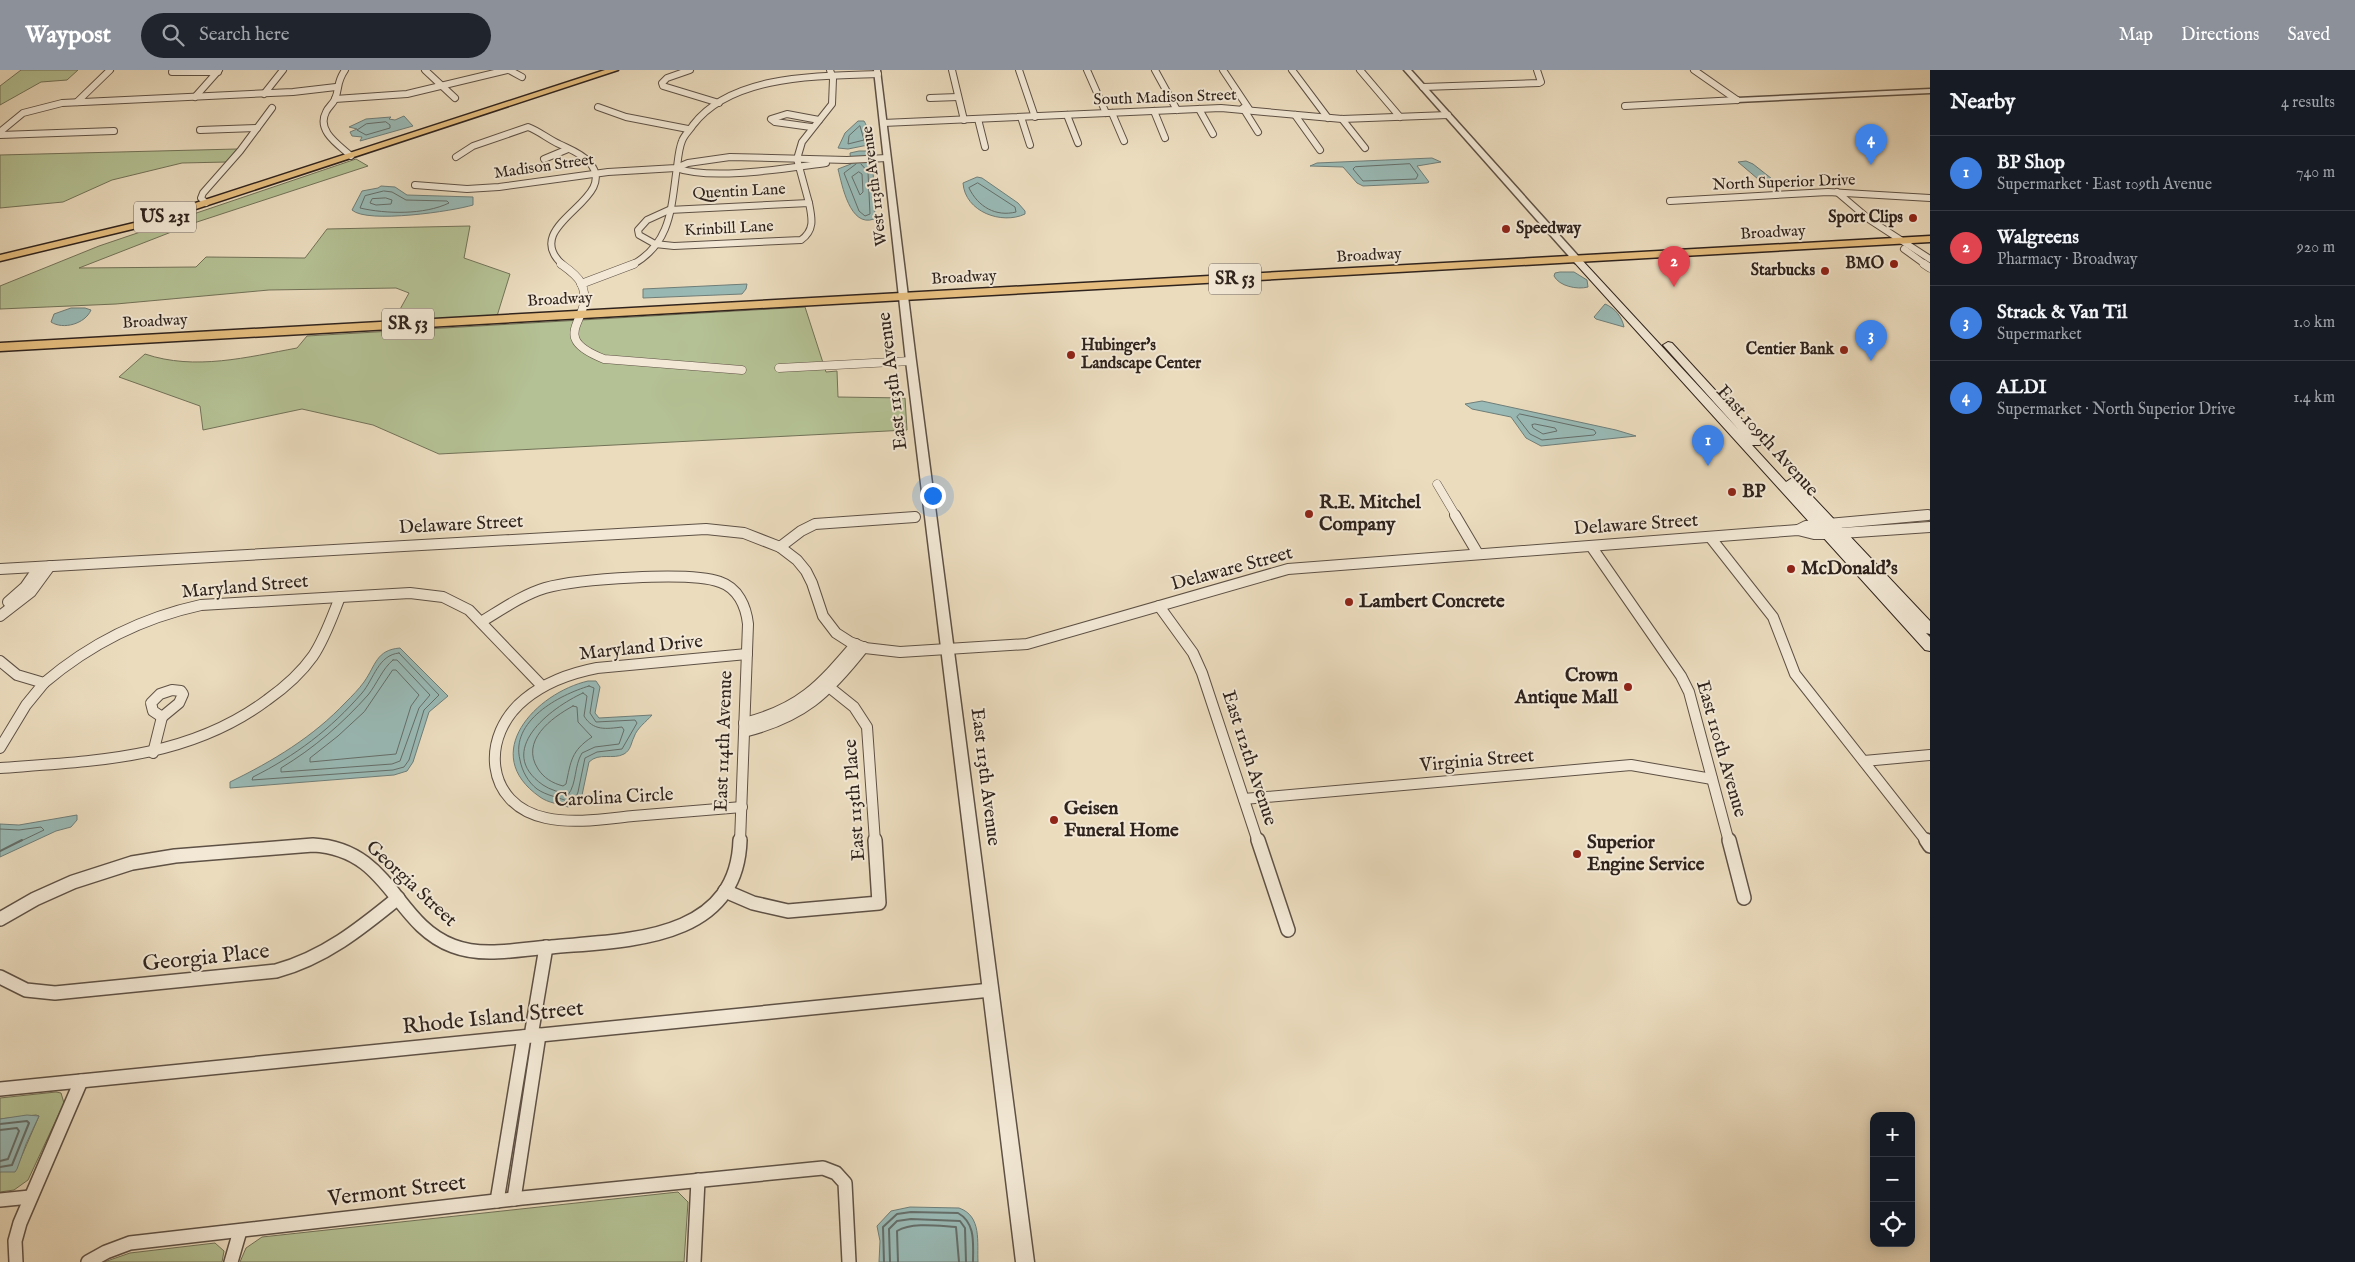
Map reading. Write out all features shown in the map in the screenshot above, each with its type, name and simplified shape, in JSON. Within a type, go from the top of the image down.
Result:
[{"type":"main road","name":"US 231","points":[[0,258],[112,232],[614,70]]},
{"type":"main road","name":"Broadway","points":[[0,347],[905,298],[1930,239]]},
{"type":"main road","name":"East 109th Avenue","points":[[1583,260],[1829,529],[1930,646]]},
{"type":"main road","name":"East 109th Avenue","points":[[1829,529],[1930,629]]},
{"type":"street","points":[[77,102],[110,70]]},
{"type":"street","points":[[264,94],[283,70]]},
{"type":"street","points":[[345,70],[336,87],[335,99],[325,113],[323,124],[330,136],[354,155]]},
{"type":"street","points":[[424,70],[444,86],[455,98]]},
{"type":"street","points":[[335,99],[396,96],[508,70],[522,77]]},
{"type":"street","points":[[690,70],[667,78],[662,83],[663,86],[719,103]]},
{"type":"street","points":[[952,70],[964,120]]},
{"type":"street","points":[[1019,70],[1035,116]]},
{"type":"street","points":[[1087,70],[1124,141]]},
{"type":"street","points":[[1155,70],[1177,110]]},
{"type":"street","points":[[1224,70],[1258,132]]},
{"type":"street","points":[[1292,70],[1328,118]]},
{"type":"street","points":[[1360,70],[1400,117]]},
{"type":"street","points":[[1407,70],[1512,185],[1511,188],[1583,260]]},
{"type":"street","points":[[1423,87],[1541,82],[1537,70]]},
{"type":"street","points":[[1694,70],[1737,100]]},
{"type":"street","points":[[195,97],[218,71]]},
{"type":"street","points":[[172,72],[218,71]]},
{"type":"street","points":[[581,284],[627,267],[642,258],[657,244],[665,229],[682,140],[688,129],[702,115],[719,103],[767,84],[831,73],[878,72]]},
{"type":"street","name":"West 113th Avenue","points":[[878,72],[905,298]]},
{"type":"street","points":[[810,203],[797,168],[797,156],[801,144],[812,127],[832,103],[831,73]]},
{"type":"street","points":[[0,134],[23,113],[48,105],[77,102],[264,94],[336,87]]},
{"type":"street","points":[[1625,106],[1930,91]]},
{"type":"street","points":[[930,98],[958,97]]},
{"type":"street","points":[[598,107],[609,114],[630,117],[659,126],[688,129]]},
{"type":"street","points":[[206,203],[201,198],[203,194],[272,108]]},
{"type":"street","points":[[1199,109],[1213,134]]},
{"type":"street","name":"South Madison Street","points":[[883,123],[1199,109],[1246,109],[1342,119],[1448,115]]},
{"type":"street","points":[[1154,111],[1166,138]]},
{"type":"street","points":[[812,127],[775,122],[771,119],[774,116],[783,115],[819,120]]},
{"type":"street","points":[[1067,115],[1078,143]]},
{"type":"street","points":[[1295,115],[1320,150]]},
{"type":"street","points":[[1021,117],[1030,145]]},
{"type":"street","points":[[978,119],[985,147]]},
{"type":"street","points":[[1342,119],[1365,148]]},
{"type":"street","points":[[200,130],[257,128]]},
{"type":"street","points":[[456,157],[474,146],[528,128],[585,158],[591,164],[594,184],[588,196],[557,227],[551,239],[552,252],[555,258],[581,284],[583,296],[574,339],[578,347],[590,355],[604,359],[742,370]]},
{"type":"street","points":[[0,134],[114,130]]},
{"type":"street","points":[[544,159],[568,149]]},
{"type":"street","name":"Madison Street","points":[[415,184],[467,188],[499,187],[594,174],[676,168],[684,164],[709,160],[797,156],[846,160]]},
{"type":"street","name":"Madison Street","points":[[676,168],[682,172],[707,173],[797,168],[846,160],[887,158]]},
{"type":"street","points":[[1837,192],[1900,241],[1913,247],[1930,259]]},
{"type":"street","name":"North Superior Drive","points":[[1670,201],[1837,192],[1930,198]]},
{"type":"street","name":"Quentin Lane","points":[[669,210],[810,203]]},
{"type":"street","name":"Krinbill Lane","points":[[657,244],[671,246],[801,240],[808,237],[811,233],[810,203]]},
{"type":"street","points":[[657,244],[640,236],[639,228],[648,218],[669,210]]},
{"type":"street","points":[[1900,241],[1904,248],[1930,268]]},
{"type":"street","name":"East 113th Avenue","points":[[905,298],[911,361],[1025,1262]]},
{"type":"street","points":[[779,368],[911,361]]},
{"type":"street","points":[[1437,484],[1478,554]]},
{"type":"street","points":[[1829,529],[1930,515]]},
{"type":"street","points":[[780,547],[801,531],[815,524],[915,517]]},
{"type":"street","points":[[1829,529],[1930,527]]},
{"type":"street","name":"Delaware Street","points":[[0,569],[706,529],[728,530],[751,534],[780,547],[794,556],[813,583],[821,612],[826,621],[843,638],[860,646],[903,653],[1034,642],[1288,569],[1798,530],[1814,534],[1829,529]]},
{"type":"street","points":[[1710,537],[1773,617],[1779,630],[1787,662],[1794,674],[1930,846]]},
{"type":"street","name":"East 110th Avenue","points":[[1591,546],[1681,676],[1689,692],[1744,898]]},
{"type":"street","points":[[0,616],[31,592],[50,566]]},
{"type":"street","points":[[0,608],[24,587],[38,567]]},
{"type":"street","name":"East 114th Avenue","points":[[481,622],[537,591],[569,583],[693,577],[720,582],[735,593],[741,600],[747,614],[747,654],[742,807],[738,864],[726,891]]},
{"type":"street","name":"Maryland Street","points":[[0,748],[26,706],[44,683],[65,665],[97,643],[131,625],[161,614],[201,605],[410,593],[435,596],[460,604],[481,622],[542,686]]},
{"type":"street","points":[[0,768],[153,753],[180,746],[221,730],[248,715],[272,698],[293,679],[313,656],[340,597]]},
{"type":"street","name":"East 112th Avenue","points":[[1159,606],[1193,653],[1288,930]]},
{"type":"street","points":[[744,728],[790,718],[827,685],[860,646]]},
{"type":"street","name":"Maryland Drive","points":[[542,686],[564,676],[590,669],[747,654]]},
{"type":"street","points":[[0,660],[17,675],[44,683]]},
{"type":"street","name":"East 113th Place","points":[[726,891],[753,903],[788,911],[879,903],[867,727],[857,709],[827,685]]},
{"type":"street","name":"Carolina Circle","points":[[542,686],[518,707],[506,722],[497,738],[494,754],[494,773],[501,790],[507,798],[524,811],[544,819],[568,822],[742,807]]},
{"type":"street","points":[[153,753],[162,717]]},
{"type":"street","points":[[1864,762],[1930,755]]},
{"type":"street","name":"Virginia Street","points":[[1244,799],[1630,766],[1712,779]]},
{"type":"street","name":"Georgia Street","points":[[0,919],[84,878],[132,864],[166,857],[303,846],[339,848],[356,856],[430,932],[445,943],[460,949],[485,952],[652,936],[670,931],[702,914],[726,891]]},
{"type":"street","name":"Georgia Place","points":[[0,977],[26,992],[56,993],[276,971],[304,964],[323,954],[398,898]]},
{"type":"street","points":[[497,1201],[531,1036],[546,947]]},
{"type":"street","name":"Rhode Island Street","points":[[0,1089],[991,990]]},
{"type":"street","points":[[514,1199],[531,1036]]},
{"type":"street","points":[[16,1262],[16,1241],[30,1197],[80,1081]]},
{"type":"street","name":"Vermont Street","points":[[88,1262],[106,1252],[130,1243],[514,1199],[809,1168],[832,1170],[841,1176],[846,1188],[849,1262]]},
{"type":"street","points":[[694,1262],[698,1180]]},
{"type":"street","points":[[0,1200],[30,1197]]},
{"type":"street","points":[[231,1262],[240,1231]]},
{"type":"green space","points":[[21,70],[78,70],[67,80],[41,82],[0,105],[0,86]]},
{"type":"green space","points":[[237,149],[227,162],[182,163],[112,180],[63,202],[0,208],[0,155]]},
{"type":"green space","points":[[356,159],[368,166],[197,222],[79,268],[196,267],[206,257],[305,258],[327,229],[470,226],[464,258],[510,274],[497,316],[393,322],[409,293],[396,288],[269,290],[116,304],[0,309],[0,286],[99,246]]},
{"type":"green space","points":[[805,307],[826,372],[837,371],[838,397],[905,398],[907,430],[439,454],[373,425],[302,409],[203,430],[200,406],[119,377],[145,354],[183,362],[221,361],[297,348],[307,336]]},
{"type":"green space","points":[[61,1093],[64,1103],[28,1180],[14,1190],[0,1192],[0,1172],[17,1167],[39,1116],[0,1119],[0,1098]]},
{"type":"green space","points":[[678,1192],[688,1202],[684,1262],[240,1262],[246,1248],[262,1237]]},
{"type":"green space","points":[[215,1243],[224,1251],[222,1262],[104,1262],[130,1253]]},
{"type":"water","points":[[404,116],[413,126],[360,141],[362,137],[352,136],[350,132],[357,129],[349,127],[366,119],[391,117],[389,119],[395,120]]},
{"type":"water","points":[[858,121],[864,121],[867,126],[868,145],[848,149],[838,148],[845,133]]},
{"type":"water","points":[[869,151],[864,157],[873,170],[874,219],[866,220],[859,217],[853,211],[848,203],[838,169],[851,164],[850,153]]},
{"type":"water","points":[[1432,158],[1441,162],[1417,166],[1429,182],[1427,183],[1363,186],[1357,183],[1343,167],[1310,166],[1317,163]]},
{"type":"water","points":[[1746,161],[1753,164],[1781,186],[1765,185],[1738,162]]},
{"type":"water","points":[[977,177],[982,178],[1018,203],[1025,211],[1025,214],[1016,217],[996,217],[986,214],[977,208],[970,202],[965,193],[963,183]]},
{"type":"water","points":[[381,186],[395,187],[407,195],[473,197],[473,205],[430,213],[392,216],[361,214],[352,210],[362,191]]},
{"type":"water","points":[[1574,272],[1587,280],[1588,287],[1564,285],[1554,276],[1555,273]]},
{"type":"water","points":[[747,284],[742,294],[643,298],[643,289]]},
{"type":"water","points":[[1605,304],[1618,313],[1624,327],[1594,317]]},
{"type":"water","points":[[71,308],[91,310],[84,319],[73,324],[61,325],[51,322],[54,314]]},
{"type":"water","points":[[1482,401],[1636,436],[1541,446],[1526,438],[1511,417],[1472,409],[1465,404]]},
{"type":"water","points":[[400,648],[448,696],[429,712],[413,762],[407,771],[394,775],[230,788],[230,782],[277,757],[320,726],[360,687],[381,655],[392,649]]},
{"type":"water","points":[[588,681],[596,681],[600,687],[595,713],[599,718],[652,715],[637,731],[624,754],[620,756],[597,757],[589,762],[581,800],[568,807],[543,799],[522,780],[514,762],[514,745],[521,727],[550,698],[568,688]]},
{"type":"water","points":[[77,815],[77,820],[71,827],[56,831],[0,857],[0,824],[19,825]]},
{"type":"water","points":[[27,1115],[39,1116],[17,1169],[15,1172],[0,1172],[0,1119]]},
{"type":"water","points":[[910,1207],[959,1208],[966,1212],[972,1217],[977,1230],[978,1262],[879,1262],[880,1241],[877,1226],[891,1211]]},
{"type":"place","name":"ALDI","points":[[1871,165]]},
{"type":"place","name":"Sport Clips","points":[[1913,218]]},
{"type":"place","name":"Speedway","points":[[1506,229]]},
{"type":"place","name":"BMO","points":[[1894,264]]},
{"type":"place","name":"Starbucks","points":[[1825,271]]},
{"type":"place","name":"Walgreens","points":[[1674,287]]},
{"type":"place","name":"Centier Bank","points":[[1844,350]]},
{"type":"place","name":"Hubinger's Landscape Center","points":[[1071,355]]},
{"type":"place","name":"Strack & Van Til","points":[[1871,361]]},
{"type":"place","name":"BP Shop","points":[[1708,466]]},
{"type":"place","name":"BP","points":[[1732,492]]},
{"type":"place","name":"R.E. Mitchel Company","points":[[1309,514]]},
{"type":"place","name":"McDonald's","points":[[1791,569]]},
{"type":"place","name":"Lambert Concrete","points":[[1349,602]]},
{"type":"place","name":"Crown Antique Mall","points":[[1628,687]]},
{"type":"place","name":"Geisen Funeral Home","points":[[1054,820]]},
{"type":"place","name":"Superior Engine Service","points":[[1577,854]]}]
